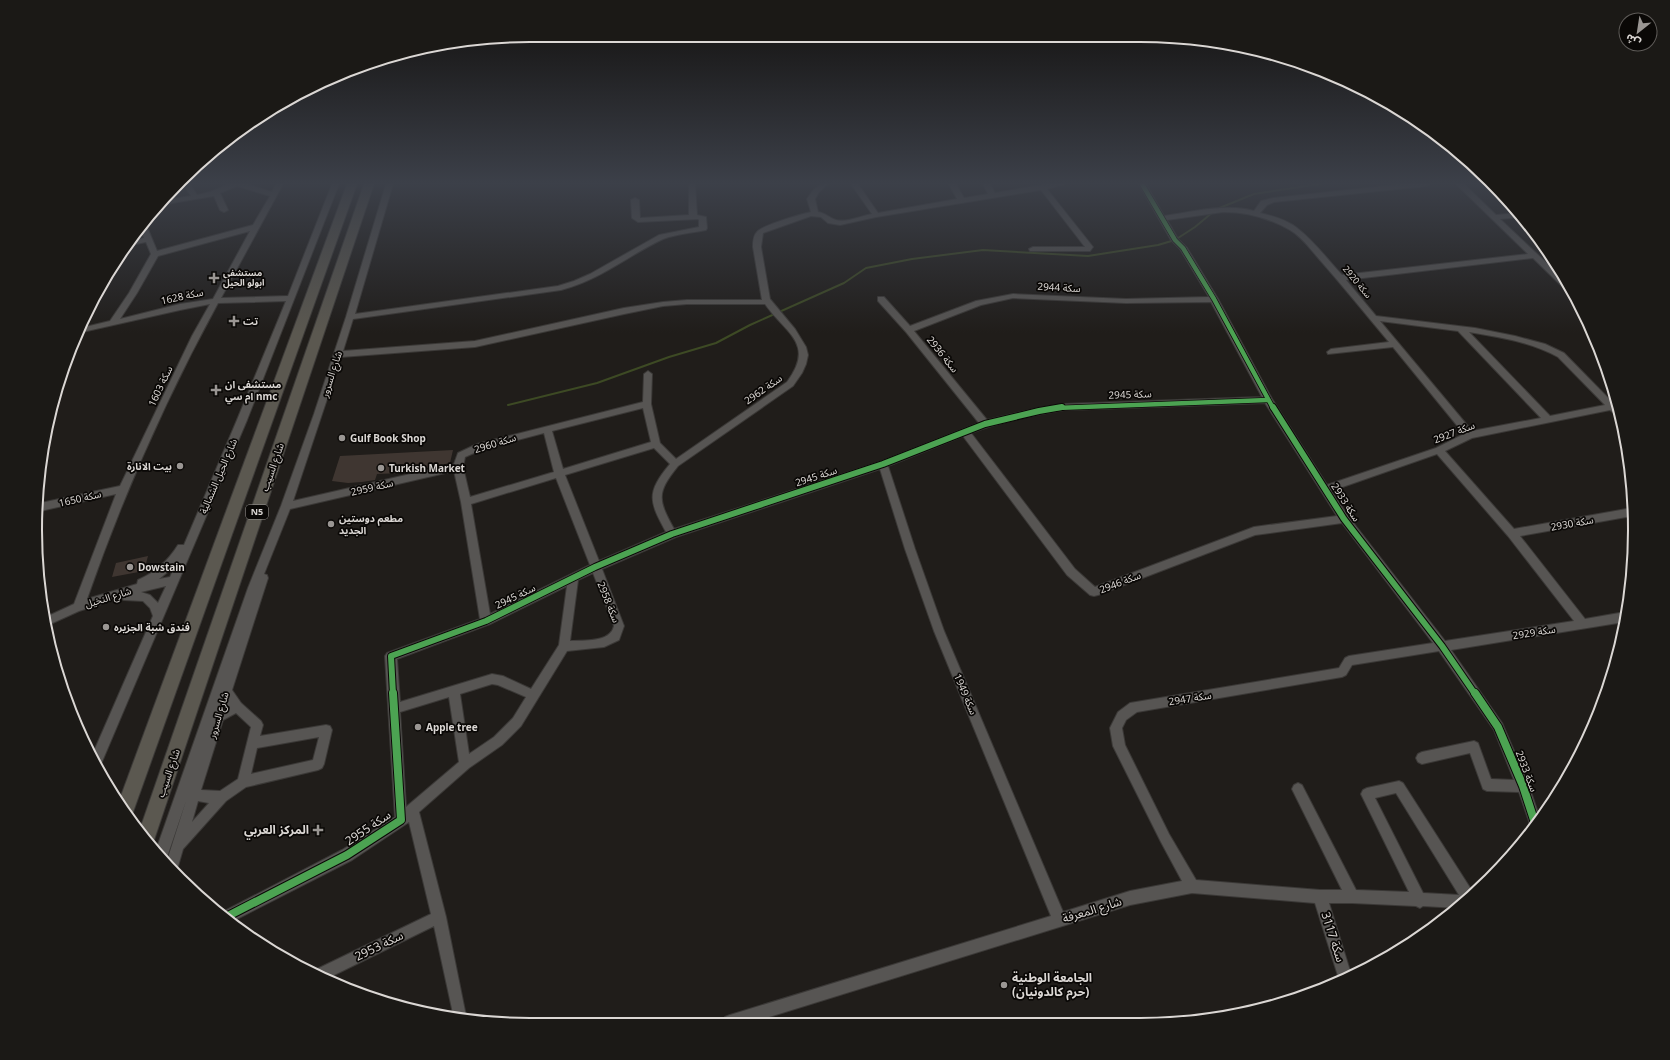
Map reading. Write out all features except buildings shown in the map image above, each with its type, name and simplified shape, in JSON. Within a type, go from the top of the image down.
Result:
[{"type":"highway","name":"شارع السيب","points":[[127,805],[334,233]]},
{"type":"highway","name":"شارع السيب","points":[[148,833],[352,233]]},
{"type":"street","points":[[146,233],[155,254]]},
{"type":"street","points":[[112,324],[133,293],[155,254],[232,233]]},
{"type":"street","name":"سكة 1603","points":[[79,606],[123,488],[214,301],[252,233]]},
{"type":"street","name":"شارع الحيل الشمالية","points":[[98,757],[242,420],[316,233]]},
{"type":"street","name":"شارع السرور","points":[[162,851],[253,588],[286,506],[338,354],[375,233]]},
{"type":"street","points":[[350,317],[558,288],[593,276],[662,237],[681,233]]},
{"type":"street","points":[[338,354],[475,344],[624,311],[663,304],[687,302],[766,302],[756,244],[760,233]]},
{"type":"street","points":[[1033,249],[1087,249],[1089,247],[1078,233]]},
{"type":"street","name":"سكة 2933","points":[[1171,233],[1175,240],[1183,248],[1214,299],[1268,400],[1344,518],[1442,646],[1498,727],[1523,786],[1533,818]]},
{"type":"street","name":"سكة 2920","points":[[1299,233],[1374,318],[1470,436]]},
{"type":"street","points":[[1511,233],[1558,278]]},
{"type":"street","points":[[137,242],[148,239]]},
{"type":"street","points":[[1340,278],[1534,256]]},
{"type":"street","name":"سكة 2944","points":[[909,330],[979,303],[1013,296],[1126,301],[1214,299]]},
{"type":"street","name":"سكة 1628","points":[[85,330],[180,307],[214,301],[290,298]]},
{"type":"street","name":"سكة 2936","points":[[881,299],[909,330],[985,424]]},
{"type":"street","name":"سكة 2962","points":[[672,534],[660,513],[656,496],[664,477],[675,464],[790,384],[798,375],[803,365],[804,354],[802,344],[796,335],[766,302]]},
{"type":"street","points":[[1374,318],[1461,329],[1514,338],[1551,349],[1560,354],[1611,403]]},
{"type":"street","points":[[1461,329],[1548,420]]},
{"type":"street","points":[[1330,352],[1395,344]]},
{"type":"street","points":[[648,374],[647,404],[656,444],[675,464]]},
{"type":"street","name":"سكة 2945","points":[[391,656],[486,621],[595,567],[672,534],[883,464],[985,424],[1039,411],[1064,407],[1268,400]]},
{"type":"street","name":"سكة 2960","points":[[458,467],[462,455],[480,446],[647,404]]},
{"type":"street","name":"سكة 2927","points":[[1326,489],[1439,450],[1470,436],[1612,406]]},
{"type":"street","name":"سكة 2958","points":[[547,429],[559,473],[619,626],[617,633],[613,638],[606,642],[564,646]]},
{"type":"street","name":"سكة 2946","points":[[965,432],[1071,572],[1094,592],[1254,531],[1344,518]]},
{"type":"street","points":[[466,502],[656,444]]},
{"type":"street","points":[[1439,450],[1512,533],[1583,624]]},
{"type":"street","name":"سكة 1949","points":[[883,464],[910,549],[940,631],[1060,920]]},
{"type":"street","points":[[458,467],[466,502],[486,621]]},
{"type":"street","name":"سكة 2959","points":[[286,506],[458,467]]},
{"type":"street","name":"سكة 1650","points":[[43,506],[123,488]]},
{"type":"street","name":"سكة 2930","points":[[1512,533],[1627,513]]},
{"type":"street","points":[[121,592],[151,580],[168,566],[176,557],[200,517]]},
{"type":"street","name":"شارع السرور","points":[[173,862],[226,691],[264,576],[264,562]]},
{"type":"street","name":"سكة 2955","points":[[230,915],[347,855],[401,820],[465,764],[498,742],[517,722],[564,646],[573,579]]},
{"type":"street","name":"شارع النخيل","points":[[50,620],[79,606],[121,592],[174,580]]},
{"type":"street","points":[[100,599],[131,595],[143,597],[151,600],[156,605],[158,616]]},
{"type":"street","name":"سكة 2929","points":[[1442,646],[1620,618]]},
{"type":"street","name":"سكة 2947","points":[[1192,886],[1164,838],[1119,746],[1116,728],[1122,716],[1134,707],[1342,672],[1349,661],[1442,646]]},
{"type":"street","name":"سكة 2955","points":[[391,656],[401,820]]},
{"type":"street","points":[[394,709],[454,692],[492,679],[510,684],[534,695]]},
{"type":"street","points":[[226,691],[237,706],[257,725],[243,782]]},
{"type":"street","points":[[454,692],[465,764]]},
{"type":"street","points":[[205,726],[237,706]]},
{"type":"street","points":[[177,848],[222,796],[243,782],[318,764],[326,730],[253,743]]},
{"type":"street","points":[[1422,758],[1474,747],[1487,785],[1523,786]]},
{"type":"street","points":[[185,782],[194,794],[200,797],[222,796]]},
{"type":"street","points":[[1420,901],[1367,794],[1399,787],[1466,894]]},
{"type":"street","points":[[1298,789],[1352,896]]},
{"type":"street","points":[[412,810],[439,917],[460,1013]]},
{"type":"street","name":"شارع المعرفة","points":[[755,1018],[1130,898],[1192,886],[1320,897],[1352,896],[1420,901],[1456,902]]},
{"type":"street","name":"سكة 3117","points":[[1320,897],[1344,973]]},
{"type":"street","name":"سكة 2953","points":[[325,973],[439,917]]},
{"type":"waterway","points":[[508,405],[597,383],[669,357],[716,343],[750,325],[844,283],[866,268],[912,259],[983,250],[1088,256],[1158,245],[1175,240],[1185,233]]},
{"type":"cycle path","points":[[1171,233],[1183,248],[1214,299],[1268,400],[1344,519],[1442,646],[1498,727],[1523,786],[1533,818]]},
{"type":"cycle path","points":[[230,915],[347,855],[401,820],[391,656],[486,621],[595,567],[672,534],[883,464],[985,424],[1039,411],[1064,407],[1268,400]]},
{"type":"place","name":"مستشفى ابولو الحيل","points":[[214,278]]},
{"type":"place","name":"تت","points":[[234,321]]},
{"type":"place","name":"مستشفى ان ام سي nmc","points":[[216,390]]},
{"type":"place","name":"Gulf Book Shop","points":[[342,438]]},
{"type":"place","name":"بيت الانارة","points":[[180,466]]},
{"type":"place","name":"Turkish Market","points":[[381,468]]},
{"type":"place","name":"مطعم دوستين الجديد","points":[[331,524]]},
{"type":"place","name":"Dowstain","points":[[130,567]]},
{"type":"place","name":"فندق شبة الجزيره","points":[[106,627]]},
{"type":"place","name":"Apple tree","points":[[418,727]]},
{"type":"place","name":"المركز العربي","points":[[318,830]]},
{"type":"place","name":"الجامعة الوطنية (حرم كالدونيان)","points":[[1004,985]]}]
